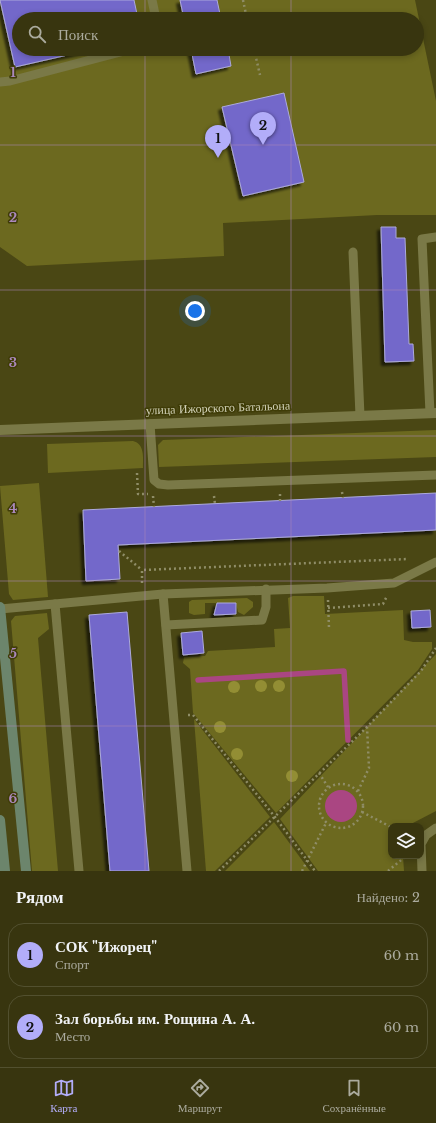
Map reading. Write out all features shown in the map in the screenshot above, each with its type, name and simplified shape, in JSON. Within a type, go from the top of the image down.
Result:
[{"type":"main road","points":[[0,608],[4,684],[26,871]]},
{"type":"main road","points":[[0,820],[5,871]]},
{"type":"street","name":"улица Ижорского Батальона","points":[[0,430],[433,413]]},
{"type":"lane","points":[[152,0],[155,12]]},
{"type":"lane","points":[[0,82],[10,81],[105,56]]},
{"type":"lane","points":[[433,413],[422,239],[436,237]]},
{"type":"lane","points":[[353,252],[360,416]]},
{"type":"lane","points":[[150,424],[154,480],[159,484],[168,485],[436,475]]},
{"type":"lane","points":[[0,608],[163,594],[266,589],[327,588],[394,583],[436,562]]},
{"type":"lane","points":[[166,625],[262,620],[266,607],[266,589]]},
{"type":"lane","points":[[163,594],[187,871]]},
{"type":"lane","points":[[55,604],[79,871]]},
{"type":"lane","points":[[422,871],[421,844],[426,834],[436,828]]},
{"type":"path","points":[[243,0],[246,12]]},
{"type":"path","points":[[256,56],[260,75]]},
{"type":"path","points":[[153,494],[154,507]]},
{"type":"path","points":[[119,550],[142,570],[416,559]]},
{"type":"path","points":[[142,570],[142,585]]},
{"type":"path","points":[[328,608],[383,604],[394,583]]},
{"type":"path","points":[[327,588],[330,628]]},
{"type":"path","points":[[219,871],[367,727],[421,671],[436,648]]},
{"type":"path","points":[[174,716],[193,715],[275,817],[315,871]]},
{"type":"path","points":[[358,791],[369,768],[367,727]]},
{"type":"path","points":[[319,773],[328,787]]},
{"type":"path","points":[[340,783],[353,786],[358,791],[362,797],[363,805],[359,819],[354,824],[347,827],[333,827],[326,823],[322,818],[318,805],[320,798],[328,787],[340,783]]},
{"type":"path","points":[[362,812],[388,825]]},
{"type":"path","points":[[302,871],[326,823]]},
{"type":"path","points":[[388,871],[402,859]]},
{"type":"shaded area","points":[[0,0],[415,0],[417,12],[12,12],[12,56],[424,56],[424,43],[436,101],[436,215],[377,215],[223,223],[224,256],[27,266],[0,247]]},
{"type":"shaded area","points":[[436,430],[436,457],[159,467],[158,445],[163,440]]},
{"type":"shaded area","points":[[133,441],[140,445],[143,456],[143,468],[48,473],[47,444]]},
{"type":"shaded area","points":[[39,483],[48,597],[13,600],[9,594],[0,486]]},
{"type":"shaded area","points":[[293,596],[324,596],[325,614],[403,610],[404,640],[413,642],[432,642],[432,649],[418,670],[276,813],[193,713],[190,669],[183,663],[184,657],[205,656],[208,651],[275,647],[274,629],[290,628],[288,598]]},
{"type":"shaded area","points":[[247,598],[253,602],[253,607],[244,615],[238,612],[236,603],[205,603],[205,614],[194,615],[189,613],[189,602],[192,600]]},
{"type":"shaded area","points":[[47,613],[49,629],[38,638],[58,871],[32,871],[11,621],[15,616]]},
{"type":"shaded area","points":[[436,654],[436,811],[413,823],[388,823],[388,859],[403,859],[404,871],[318,871],[280,819]]},
{"type":"shaded area","points":[[194,719],[270,817],[215,871],[206,871]]},
{"type":"shaded area","points":[[338,790],[344,790],[354,797],[357,806],[356,812],[350,819],[344,822],[338,822],[328,815],[325,809],[325,803],[332,793]]},
{"type":"shaded area","points":[[274,822],[310,871],[225,871]]},
{"type":"building","points":[[0,0],[134,0],[137,12],[12,12],[12,54]]},
{"type":"building","points":[[180,0],[217,0],[220,12],[183,12]]},
{"type":"building","points":[[13,56],[63,56],[15,67]]},
{"type":"building","points":[[192,56],[229,56],[231,66],[196,74]]},
{"type":"building","points":[[284,93],[304,182],[243,196],[222,107]]},
{"type":"building","points":[[381,227],[396,227],[396,238],[405,238],[409,344],[413,344],[414,361],[385,362]]},
{"type":"building","points":[[436,493],[436,530],[118,545],[120,579],[86,581],[83,510]]},
{"type":"building","points":[[217,603],[236,603],[236,614],[214,615]]},
{"type":"building","points":[[430,610],[431,627],[412,628],[411,611]]},
{"type":"building","points":[[127,612],[149,871],[110,871],[89,615]]},
{"type":"building","points":[[202,631],[204,653],[183,655],[181,633]]},
{"type":"waterway","points":[[198,680],[344,671],[348,740]]},
{"type":"place","name":"Зал борьбы им. Рощина А. А.","points":[[263,145]]},
{"type":"place","name":"СОК \"Ижорец\"","points":[[218,158]]}]
